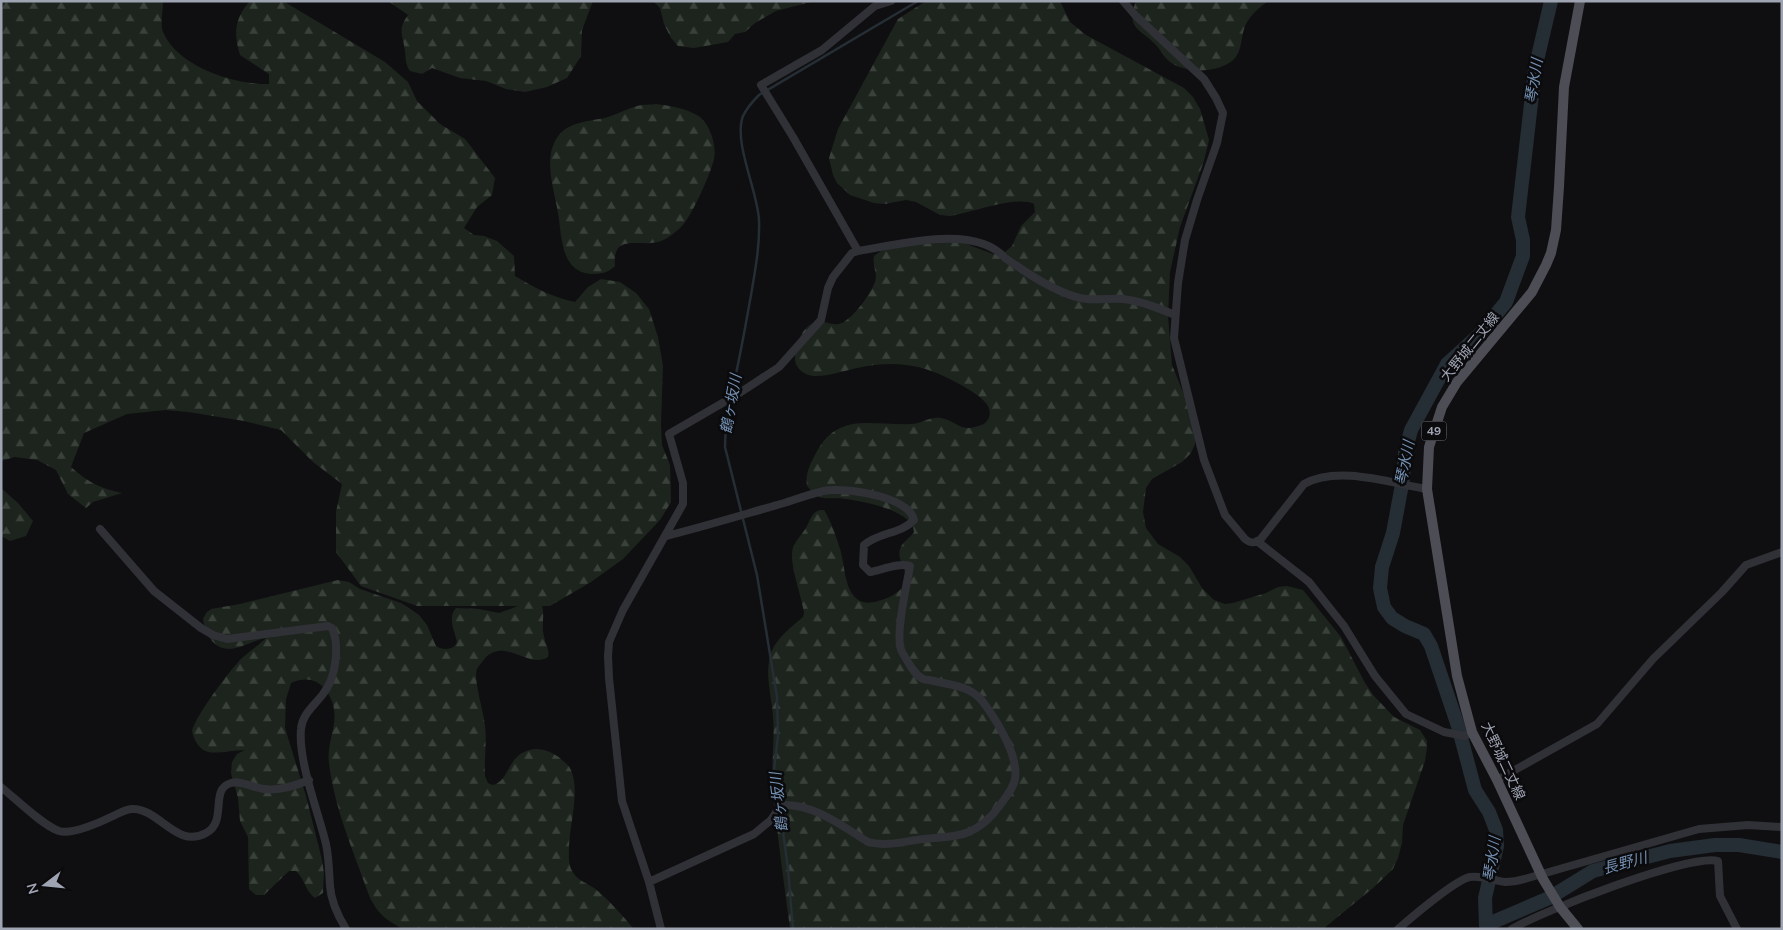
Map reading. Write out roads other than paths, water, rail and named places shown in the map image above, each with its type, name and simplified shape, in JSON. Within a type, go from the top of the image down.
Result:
[{"type":"main road","name":"大野城二丈線","points":[[1542,877],[1497,780],[1469,734],[1457,676],[1427,489],[1429,448],[1442,407],[1495,324],[1532,292],[1551,253],[1556,230],[1564,87],[1580,1]]},
{"type":"main road","name":"49","points":[[1542,877],[1560,906],[1578,929]]},
{"type":"street","points":[[858,252],[793,136],[761,85],[822,50],[875,6],[891,1]]},
{"type":"street","points":[[1123,1],[1136,16],[1204,79],[1216,98],[1222,113],[1217,143],[1185,240],[1178,283],[1174,338],[1204,460],[1220,502],[1230,523],[1248,542],[1257,542],[1309,582],[1344,626],[1375,676],[1406,714],[1444,732],[1469,734]]},
{"type":"street","points":[[661,929],[649,882],[622,801],[609,678],[609,642],[623,610],[683,504],[683,483],[669,434],[738,394],[778,368],[821,320],[828,288],[833,277],[852,253],[934,239],[955,238],[976,241],[1000,252],[1005,258],[1028,274],[1073,297],[1124,300],[1152,306],[1175,315]]},
{"type":"street","points":[[1257,542],[1286,509],[1304,484],[1314,478],[1348,474],[1427,489]]},
{"type":"street","points":[[649,882],[754,834],[771,820],[781,805],[790,804],[819,813],[868,842],[875,844],[892,844],[922,839],[953,837],[968,832],[993,816],[1010,792],[1015,779],[1015,767],[1009,746],[986,705],[976,692],[966,688],[922,679],[914,672],[901,650],[899,643],[901,624],[910,566],[905,564],[896,565],[892,568],[870,572],[863,565],[864,545],[869,540],[908,527],[914,520],[913,514],[907,508],[873,494],[831,489],[666,536]]},
{"type":"street","points":[[100,529],[154,591],[213,635],[227,639],[328,626],[332,628],[336,645],[331,678],[324,694],[304,717],[300,728],[302,756],[326,846],[333,901],[346,929]]},
{"type":"street","points":[[1497,780],[1598,724],[1653,659],[1722,592],[1746,565],[1782,552]]},
{"type":"street","points":[[1,787],[50,826],[61,831],[70,831],[99,823],[130,809],[137,809],[148,813],[170,829],[186,836],[196,837],[210,831],[216,824],[219,798],[222,790],[229,783],[234,782],[265,789],[288,788],[309,780]]},
{"type":"street","points":[[1398,929],[1460,881],[1470,877],[1505,882],[1542,877],[1699,829],[1748,825],[1782,827]]},
{"type":"street","points":[[1512,929],[1560,906],[1656,872],[1715,860],[1718,861],[1720,896],[1737,929]]},
{"type":"waterway","name":"鶴ヶ坂川","points":[[731,396],[749,308],[759,239],[758,209],[741,139],[743,116],[759,95],[918,1]]},
{"type":"waterway","name":"琴水川","points":[[1486,925],[1485,898],[1497,846],[1496,830],[1489,812],[1475,790],[1458,726],[1431,646],[1424,634],[1392,618],[1384,607],[1380,588],[1382,567],[1393,533],[1403,479],[1405,453],[1411,430],[1447,364],[1480,334],[1506,302],[1523,256],[1523,240],[1518,217],[1535,69],[1551,1]]},
{"type":"waterway","name":"鶴ヶ坂川","points":[[730,401],[726,420],[725,447],[757,575],[777,697],[778,736],[773,778],[779,804]]},
{"type":"waterway","name":"鶴ヶ坂川","points":[[780,809],[793,929]]},
{"type":"waterway","name":"長野川","points":[[1486,925],[1549,898],[1593,871],[1670,851],[1715,845],[1739,845],[1782,852]]},
{"type":"waterway","name":"長野川","points":[[1481,929],[1486,925]]}]
